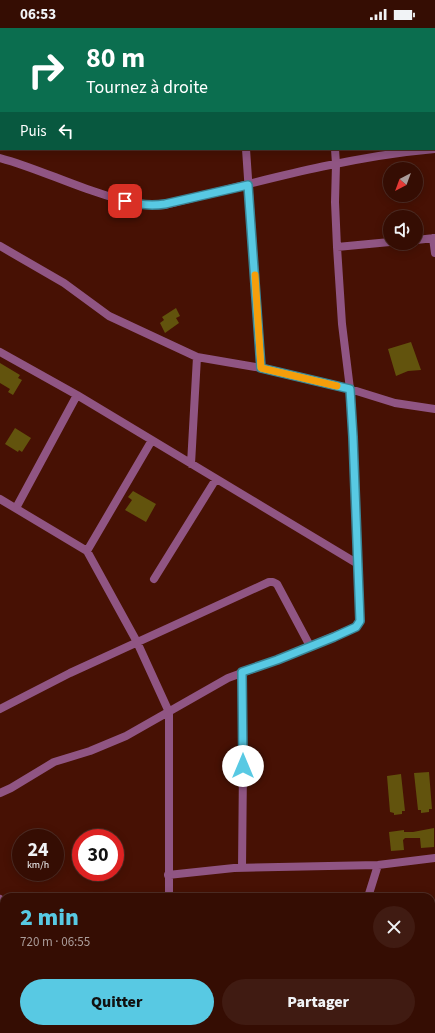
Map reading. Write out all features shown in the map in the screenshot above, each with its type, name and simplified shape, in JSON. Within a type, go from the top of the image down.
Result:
[{"type":"street","points":[[246,150],[261,368]]},
{"type":"street","points":[[0,793],[54,762],[90,751],[126,736],[208,688],[242,672],[277,660],[356,627],[358,624],[360,616],[350,389],[342,324],[337,247],[335,150]]},
{"type":"street","points":[[0,158],[114,198],[152,206],[336,164],[401,152],[435,150]]},
{"type":"street","points":[[423,239],[434,238],[435,253]]},
{"type":"street","points":[[337,247],[383,243]]},
{"type":"street","points":[[0,246],[64,283],[109,316],[197,357],[261,368],[350,389],[395,403],[435,410]]},
{"type":"street","points":[[0,352],[77,395],[358,564]]},
{"type":"street","points":[[191,464],[197,357]]},
{"type":"street","points":[[16,508],[77,395]]},
{"type":"street","points":[[87,551],[152,440]]},
{"type":"street","points":[[154,579],[216,479]]},
{"type":"street","points":[[0,499],[87,551],[137,642],[169,712],[169,893]]},
{"type":"street","points":[[0,709],[70,673],[268,582],[277,584],[310,646]]},
{"type":"street","points":[[242,672],[242,868]]},
{"type":"street","points":[[168,875],[242,868],[378,865],[435,858]]},
{"type":"street","points":[[369,893],[378,865]]},
{"type":"building","points":[[176,308],[180,316],[176,318],[179,323],[165,333],[160,323],[164,320],[162,317]]},
{"type":"building","points":[[411,342],[421,370],[408,371],[396,376],[388,349]]},
{"type":"building","points":[[0,363],[20,375],[18,378],[22,380],[13,395],[8,392],[10,389],[0,383]]},
{"type":"building","points":[[15,428],[31,438],[22,452],[19,450],[18,452],[5,444]]},
{"type":"building","points":[[133,491],[156,504],[146,522],[125,510],[132,500],[128,497]]},
{"type":"building","points":[[429,772],[432,809],[429,809],[429,812],[421,813],[421,810],[418,810],[414,773]]},
{"type":"building","points":[[401,774],[405,811],[402,811],[402,814],[394,815],[394,813],[390,812],[387,776]]},
{"type":"building","points":[[434,828],[434,847],[421,848],[420,838],[405,838],[403,840],[404,850],[391,851],[389,832],[404,830],[404,832],[413,832]]},
{"type":"slow traffic","points":[[255,275],[261,368],[337,386]]},
{"type":"route","points":[[125,201],[152,206],[248,185],[261,368],[350,389],[360,621],[356,627],[334,637],[277,660],[242,672],[243,766]]}]
